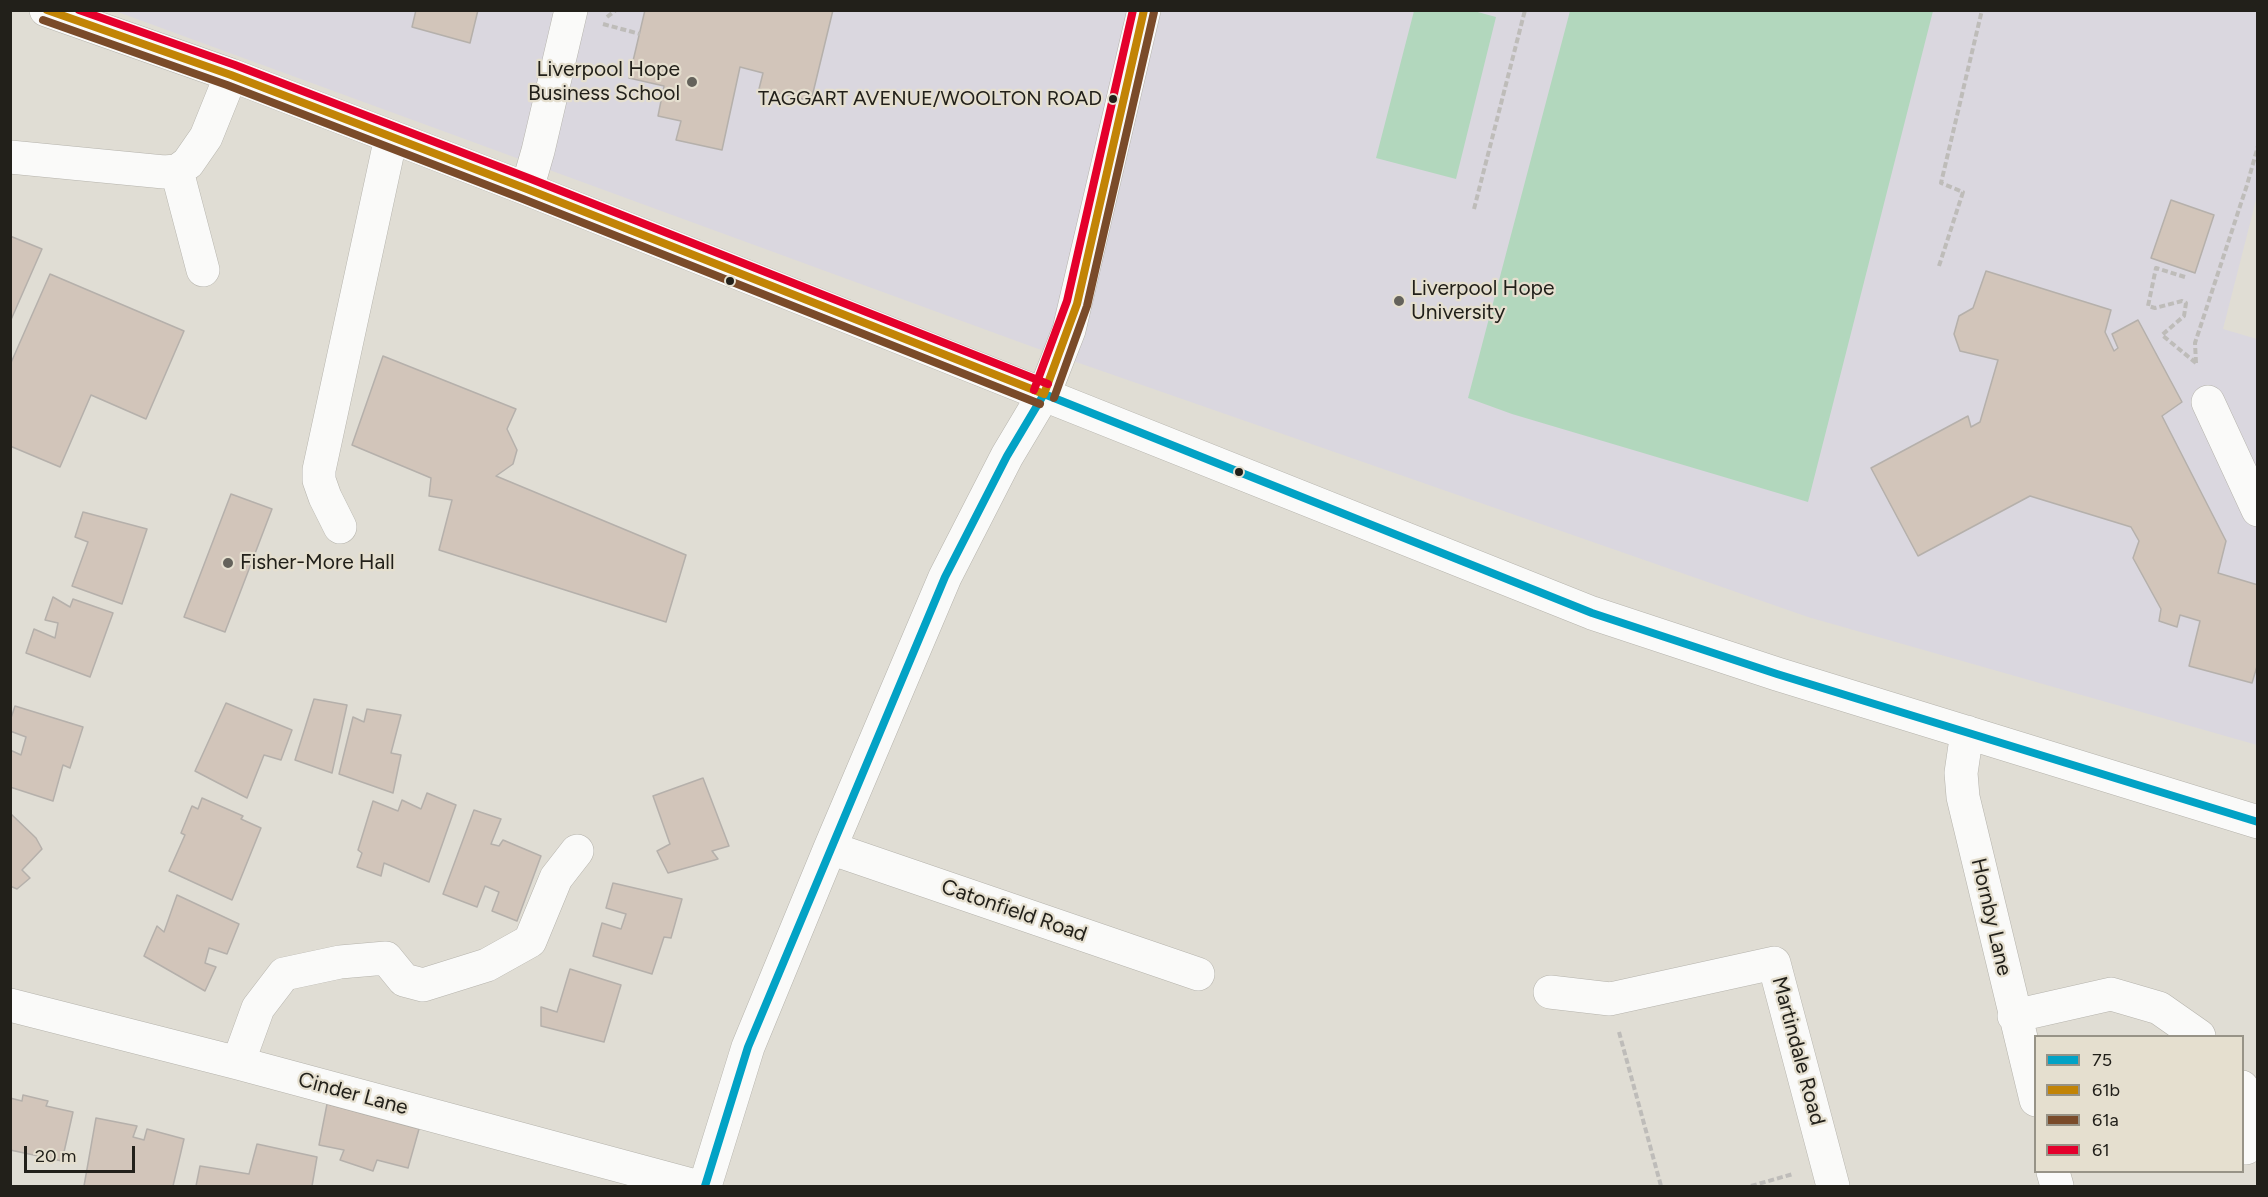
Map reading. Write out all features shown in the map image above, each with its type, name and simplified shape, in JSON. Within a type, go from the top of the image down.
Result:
[{"type":"street","points":[[46,10],[231,75],[527,189],[1592,613],[1777,674],[2258,822]]},
{"type":"street","points":[[705,1186],[748,1047],[945,577],[1007,456],[1044,394],[1069,330],[1077,304],[1144,10]]},
{"type":"street","points":[[527,189],[584,16]]},
{"type":"street","points":[[10,157],[165,172],[177,171],[188,163],[206,137],[231,75]]},
{"type":"street","points":[[340,527],[325,497],[319,470],[392,137]]},
{"type":"street","points":[[177,171],[203,270]]},
{"type":"street","points":[[2208,402],[2258,510]]},
{"type":"street","name":"Hornby Lane","points":[[1966,732],[1961,772],[1963,796],[2034,1092]]},
{"type":"street","name":"Catonfield Road","points":[[830,848],[1198,974]]},
{"type":"street","points":[[238,1063],[258,1008],[284,974],[340,962],[386,958],[404,980],[423,984],[487,965],[530,941],[556,878],[577,851]]},
{"type":"street","name":"Martindale Road","points":[[1550,992],[1610,999],[1774,963],[1830,1175]]},
{"type":"street","points":[[2014,1016],[2111,994],[2159,1008],[2198,1035]]},
{"type":"street","name":"Cinder Lane","points":[[10,1005],[238,1063],[695,1186]]},
{"type":"street","points":[[2244,1090],[2253,1106],[2246,1148]]},
{"type":"path","points":[[1474,209],[1525,10]]},
{"type":"path","points":[[1939,266],[1963,192],[1941,183],[1983,10]]},
{"type":"path","points":[[584,16],[640,34]]},
{"type":"path","points":[[2185,278],[2156,268],[2148,306],[2155,308],[2182,301],[2186,303],[2184,316],[2162,334],[2196,363],[2195,343],[2258,146]]},
{"type":"path","points":[[1610,999],[1661,1186]]},
{"type":"path","points":[[1751,1186],[1830,1175]]},
{"type":"shaded area","name":"Liverpool Hope University","points":[[115,11],[2257,11],[2257,196],[2223,329],[2257,339],[2257,745],[1808,617],[1033,347]]},
{"type":"green space","points":[[1414,11],[1474,11],[1496,17],[1456,179],[1376,158]]},
{"type":"green space","points":[[1570,11],[1933,11],[1808,502],[1512,414],[1468,398]]},
{"type":"building","points":[[416,10],[478,10],[470,43],[412,27]]},
{"type":"building","name":"Liverpool Hope Business School","points":[[645,10],[833,10],[811,101],[759,89],[763,73],[740,67],[722,150],[676,140],[681,121],[658,116],[664,86],[629,78]]},
{"type":"building","points":[[2171,200],[2214,215],[2195,273],[2151,258]]},
{"type":"building","points":[[10,236],[42,249],[10,322]]},
{"type":"building","points":[[1986,271],[2111,310],[2105,332],[2114,351],[2118,348],[2112,334],[2138,320],[2182,402],[2162,416],[2226,541],[2218,573],[2258,585],[2258,663],[2252,683],[2189,666],[2200,621],[2180,615],[2177,627],[2159,621],[2161,609],[2133,558],[2139,541],[2131,527],[2030,496],[1918,556],[1871,468],[1968,416],[1971,427],[1980,422],[1998,360],[1960,351],[1954,334],[1959,316],[1973,308]]},
{"type":"building","points":[[50,274],[184,331],[146,419],[91,395],[60,467],[10,446],[10,365]]},
{"type":"building","points":[[383,356],[516,409],[507,429],[517,450],[513,464],[496,476],[686,555],[666,622],[439,550],[452,500],[429,496],[431,478],[352,445]]},
{"type":"building","name":"Fisher-More Hall","points":[[231,494],[272,509],[225,632],[184,617]]},
{"type":"building","points":[[83,512],[147,529],[122,604],[72,586],[88,542],[75,537]]},
{"type":"building","points":[[53,597],[70,607],[73,599],[113,613],[90,677],[26,653],[34,629],[55,638],[58,623],[45,620]]},
{"type":"building","points":[[314,699],[347,705],[332,773],[295,760]]},
{"type":"building","points":[[226,703],[292,730],[281,760],[264,755],[247,798],[195,771]]},
{"type":"building","points":[[15,706],[83,727],[70,768],[63,765],[53,801],[10,787],[10,750],[21,755],[26,737],[10,731],[10,721]]},
{"type":"building","points":[[367,709],[401,715],[391,753],[401,755],[393,793],[339,774],[353,717],[364,722]]},
{"type":"building","points":[[703,778],[729,846],[712,851],[718,859],[668,873],[657,851],[670,844],[653,796]]},
{"type":"building","points":[[427,793],[456,805],[429,882],[384,863],[381,876],[357,867],[362,853],[358,850],[373,801],[398,811],[402,800],[421,809]]},
{"type":"building","points":[[202,798],[243,816],[241,819],[261,828],[232,900],[169,871],[185,835],[181,833],[192,806],[198,809]]},
{"type":"building","points":[[474,810],[501,819],[491,844],[499,846],[503,840],[541,856],[517,921],[492,911],[499,892],[485,886],[477,907],[443,894]]},
{"type":"building","points":[[10,813],[36,838],[42,849],[22,870],[30,878],[17,889],[10,886]]},
{"type":"building","points":[[613,883],[682,899],[671,938],[664,937],[652,974],[593,956],[602,923],[621,929],[626,914],[606,908]]},
{"type":"building","points":[[177,895],[239,924],[227,954],[209,948],[205,963],[216,967],[205,991],[144,956],[157,926],[164,932]]},
{"type":"building","points":[[570,969],[621,985],[604,1042],[541,1026],[541,1007],[557,1012]]},
{"type":"building","points":[[23,1095],[48,1101],[46,1106],[73,1112],[62,1161],[10,1150],[10,1098],[22,1101]]},
{"type":"building","points":[[327,1104],[419,1129],[408,1168],[377,1160],[373,1171],[340,1160],[344,1150],[319,1145]]},
{"type":"building","points":[[96,1118],[137,1126],[133,1137],[144,1140],[147,1129],[184,1139],[173,1186],[84,1186]]},
{"type":"building","points":[[257,1144],[317,1157],[312,1186],[196,1186],[200,1166],[249,1174]]},
{"type":"transit line","name":"61b","points":[[47,10],[231,75],[527,189],[1044,394]]},
{"type":"transit line","name":"61","points":[[79,10],[235,65],[531,179],[1048,384]]},
{"type":"transit line","name":"61","points":[[1034,390],[1067,301],[1133,10]]},
{"type":"transit line","name":"61b","points":[[1044,394],[1077,304],[1144,10]]},
{"type":"transit line","name":"61a","points":[[1054,398],[1087,306],[1154,12]]},
{"type":"transit line","name":"61a","points":[[43,20],[227,85],[523,199],[1040,404]]},
{"type":"transit line","name":"75","points":[[1044,394],[1592,613],[1777,674],[2258,822]]},
{"type":"transit line","name":"75","points":[[705,1186],[748,1047],[945,577],[1007,456],[1044,394]]},
{"type":"place","name":"Liverpool Hope Business School","points":[[692,82]]},
{"type":"place","name":"TAGGART AVENUE/WOOLTON ROAD","points":[[1113,99]]},
{"type":"place","name":"Liverpool Hope University","points":[[1399,301]]},
{"type":"place","name":"Fisher-More Hall","points":[[228,563]]}]
